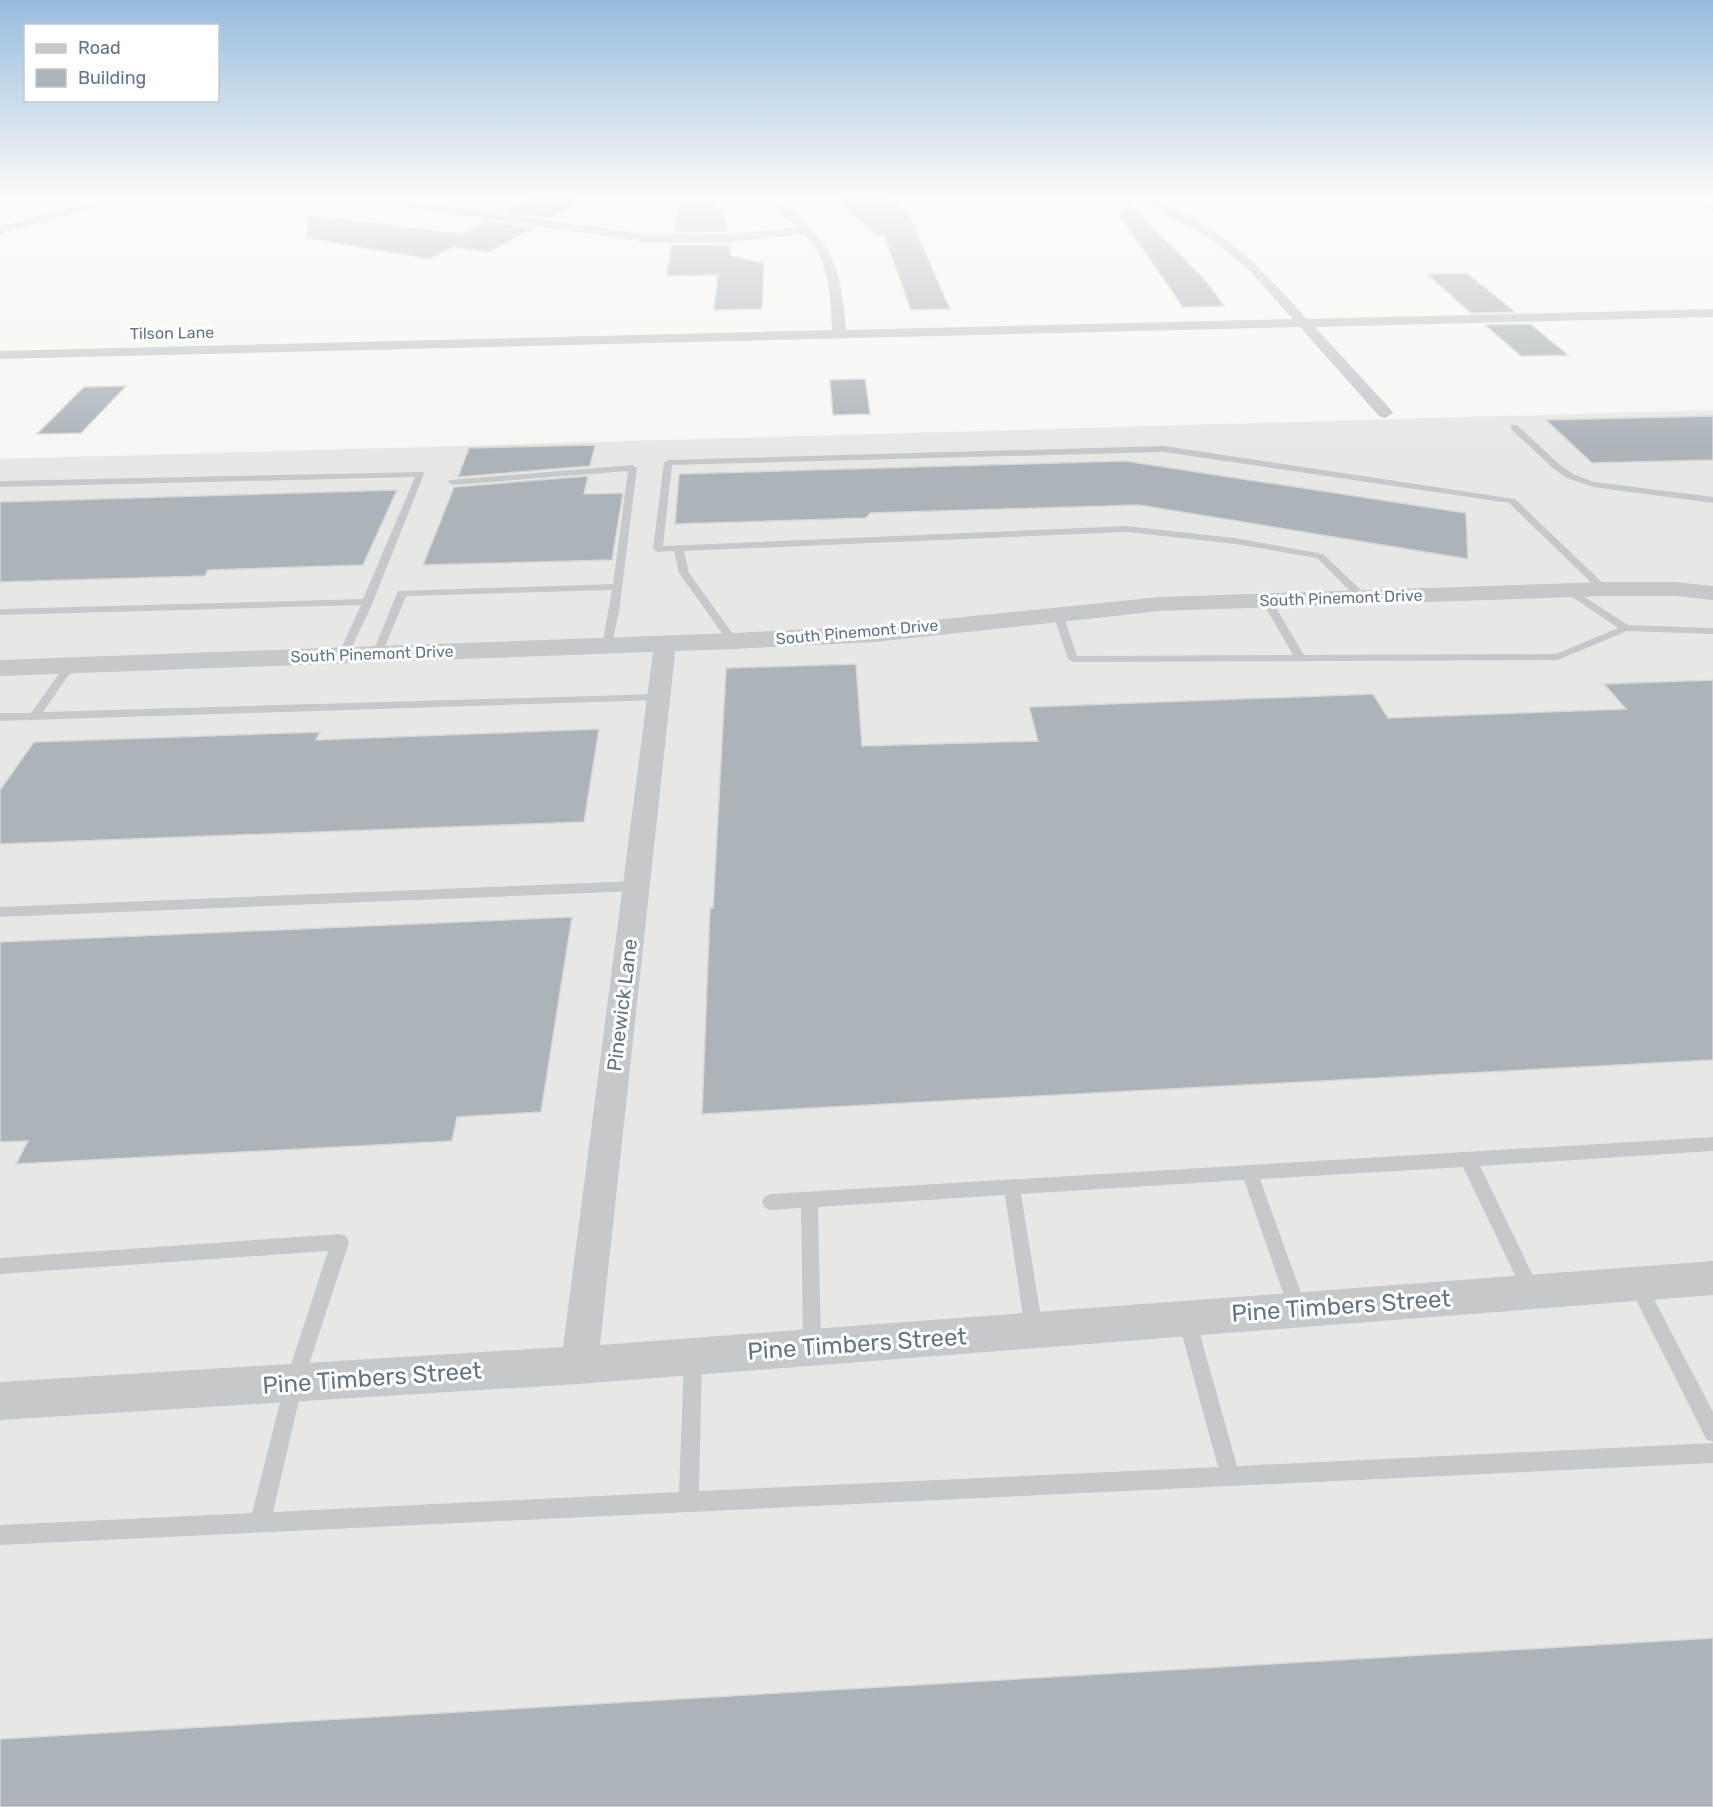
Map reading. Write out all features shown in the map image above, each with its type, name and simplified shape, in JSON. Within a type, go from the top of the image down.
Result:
[{"type":"street","points":[[832,279],[840,336]]},
{"type":"street","points":[[1264,279],[1385,413]]},
{"type":"street","name":"Tilson Lane","points":[[0,355],[1306,325],[1713,313]]},
{"type":"street","name":"South Pinemont Drive","points":[[0,668],[875,634],[1160,604],[1605,589],[1676,589],[1713,592]]},
{"type":"street","name":"Pinewick Lane","points":[[579,1365],[664,644]]},
{"type":"street","name":"Pine Timbers Street","points":[[0,1401],[579,1365],[1713,1278]]},
{"type":"lane","points":[[1514,427],[1557,466],[1578,479],[1593,484],[1713,500]]},
{"type":"lane","points":[[1362,597],[1320,556],[1214,538],[1127,529],[679,550],[658,549],[668,463],[1164,449],[1512,501],[1605,589]]},
{"type":"lane","points":[[452,482],[633,468],[607,646]]},
{"type":"lane","points":[[0,484],[420,474],[343,655]]},
{"type":"lane","points":[[679,550],[684,573],[733,641]]},
{"type":"lane","points":[[377,654],[402,593],[617,587]]},
{"type":"lane","points":[[1569,590],[1626,628]]},
{"type":"lane","points":[[0,612],[352,601],[366,603]]},
{"type":"lane","points":[[1267,601],[1300,658]]},
{"type":"lane","points":[[1059,614],[1073,659],[1558,657],[1626,628],[1713,631]]},
{"type":"lane","points":[[34,716],[70,666]]},
{"type":"lane","points":[[0,717],[659,697]]},
{"type":"lane","points":[[0,912],[636,886]]},
{"type":"lane","points":[[770,1202],[1713,1144]]},
{"type":"lane","points":[[1468,1159],[1532,1292]]},
{"type":"lane","points":[[1250,1173],[1298,1310]]},
{"type":"lane","points":[[1012,1188],[1034,1330]]},
{"type":"lane","points":[[808,1200],[812,1347]]},
{"type":"lane","points":[[0,1266],[340,1242],[294,1383],[260,1522]]},
{"type":"lane","points":[[1637,1284],[1713,1432]]},
{"type":"lane","points":[[1186,1318],[1230,1476]]},
{"type":"lane","points":[[689,1502],[693,1356]]},
{"type":"lane","points":[[0,1534],[1713,1454]]},
{"type":"shaded area","points":[[1713,410],[1713,1807],[0,1807],[0,459]]},
{"type":"building","points":[[718,279],[763,279],[762,309],[714,310]]},
{"type":"building","points":[[900,279],[937,279],[950,309],[911,310]]},
{"type":"building","points":[[1164,279],[1204,279],[1224,306],[1183,307]]},
{"type":"building","points":[[1433,279],[1475,279],[1515,312],[1471,313]]},
{"type":"building","points":[[1530,324],[1568,355],[1521,356],[1485,325]]},
{"type":"building","points":[[865,379],[870,414],[833,415],[830,380]]},
{"type":"building","points":[[126,386],[81,433],[37,434],[84,387]]},
{"type":"building","points":[[1713,416],[1713,460],[1592,463],[1546,420]]},
{"type":"building","points":[[595,445],[590,466],[458,477],[469,448]]},
{"type":"building","points":[[1125,461],[1466,513],[1468,559],[1139,505],[870,513],[866,518],[675,524],[679,474]]},
{"type":"building","points":[[588,476],[584,494],[623,493],[612,560],[423,565],[454,487]]},
{"type":"building","points":[[397,490],[363,565],[208,570],[205,576],[0,582],[0,502]]},
{"type":"building","points":[[856,664],[862,746],[1038,741],[1029,707],[1373,694],[1388,718],[1626,709],[1604,684],[1713,680],[1713,1060],[702,1114],[710,908],[713,908],[726,668]]},
{"type":"building","points":[[599,729],[584,822],[0,844],[0,790],[34,742],[320,732],[316,740]]},
{"type":"building","points":[[572,917],[541,1112],[457,1117],[452,1141],[16,1164],[28,1141],[0,1142],[0,942]]},
{"type":"building","points":[[1713,1638],[1713,1807],[0,1807],[0,1739]]}]
